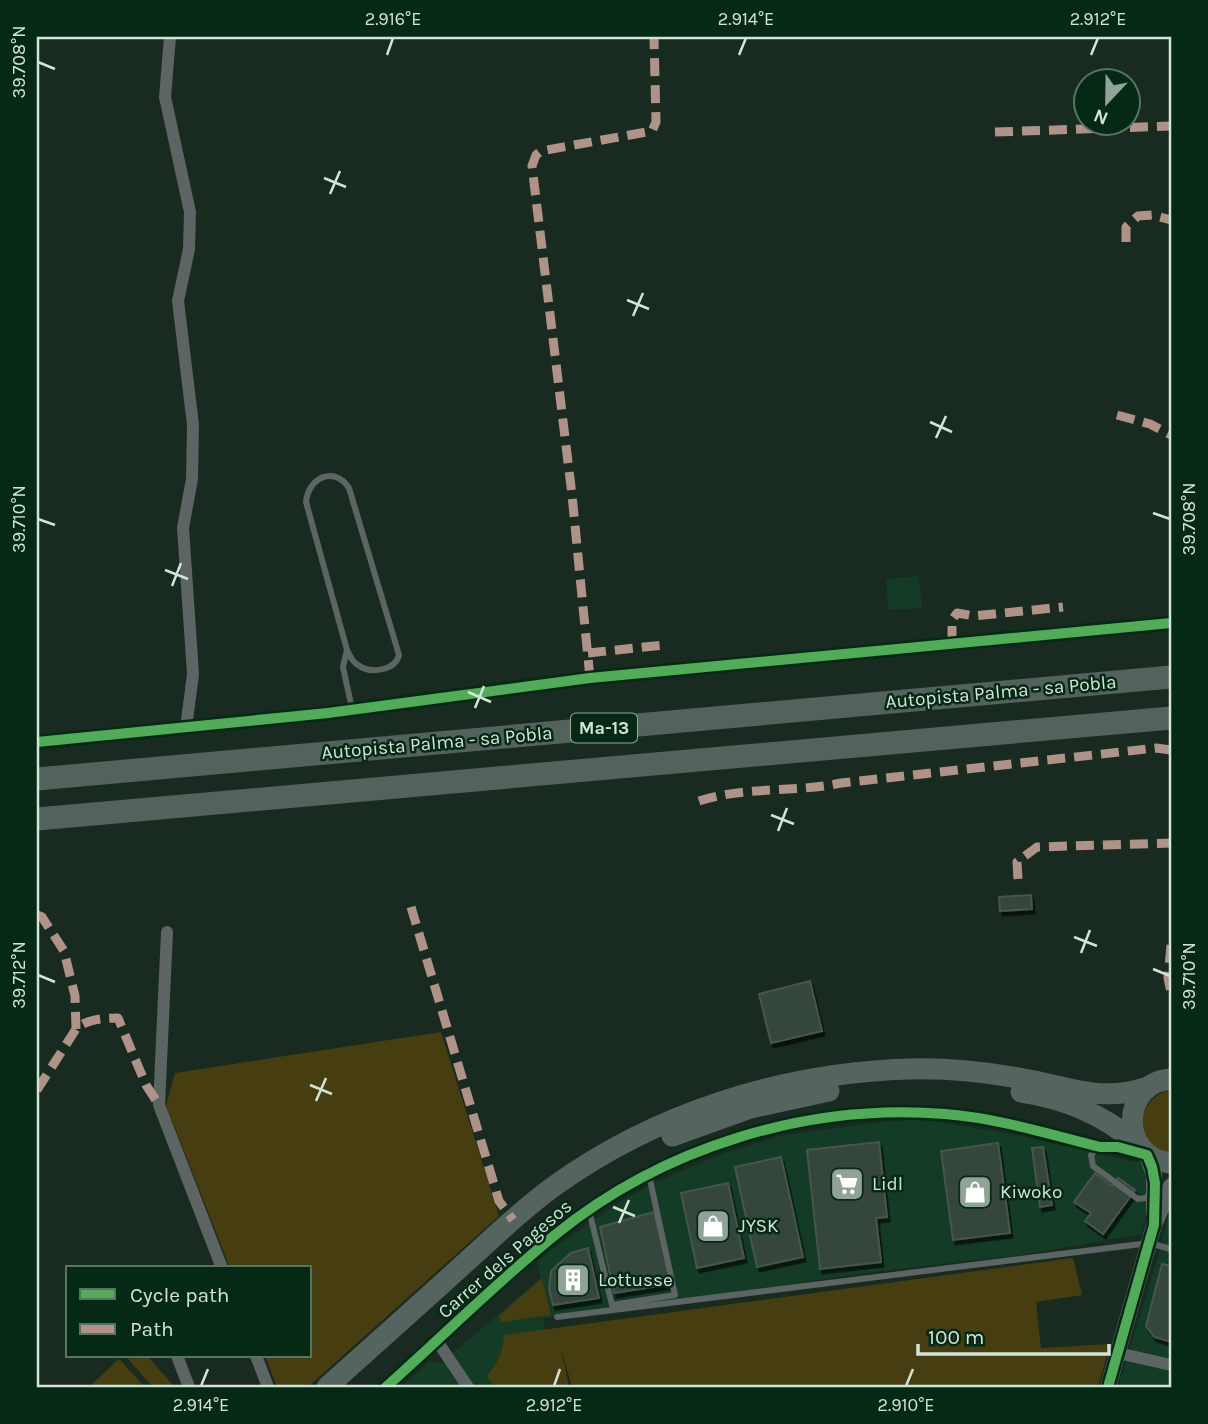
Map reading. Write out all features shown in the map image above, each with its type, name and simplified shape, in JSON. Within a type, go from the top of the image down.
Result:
[{"type":"highway","name":"Autopista Palma - sa Pobla","points":[[37,779],[1171,677]]},
{"type":"highway","name":"Autopista Palma - sa Pobla","points":[[37,819],[1171,718]]},
{"type":"highway","points":[[327,1387],[551,1189],[620,1146],[696,1111],[785,1085],[876,1071],[936,1069],[982,1072],[1102,1095],[1121,1095],[1171,1079]]},
{"type":"highway","points":[[348,1387],[565,1196],[627,1158],[667,1138],[750,1108],[851,1088],[915,1083],[963,1085],[1027,1093],[1104,1119],[1142,1149],[1171,1163]]},
{"type":"highway","points":[[1142,1149],[1132,1130],[1134,1109],[1148,1087]]},
{"type":"street","points":[[170,37],[165,97],[190,212],[188,248],[178,301],[193,425],[192,479],[183,528],[193,674],[186,728]]},
{"type":"street","points":[[37,742],[352,709],[590,678],[1171,623]]},
{"type":"street","points":[[167,932],[159,1105],[221,1266]]},
{"type":"street","name":"Carrer dels Pagesos","points":[[386,1387],[555,1235],[589,1210],[649,1174],[721,1143],[792,1123],[847,1115],[909,1112],[985,1118],[1100,1147],[1142,1149]]},
{"type":"street","points":[[1108,1387],[1163,1185],[1142,1149]]},
{"type":"street","points":[[437,1341],[468,1387]]},
{"type":"street","points":[[1118,1353],[1171,1365]]},
{"type":"street","points":[[178,1358],[189,1387]]},
{"type":"street","points":[[257,1358],[268,1387]]},
{"type":"lane","points":[[347,650],[353,662],[369,670],[391,667],[399,655],[349,488],[340,478],[331,476],[321,478],[311,485],[307,495],[307,508],[347,650],[343,667],[352,709]]},
{"type":"lane","points":[[1100,1147],[1091,1155],[1093,1166],[1135,1197],[1146,1198],[1163,1185]]},
{"type":"lane","points":[[589,1210],[612,1305],[675,1295],[649,1174]]},
{"type":"lane","points":[[557,1317],[1149,1242],[1171,1249]]},
{"type":"shaded area","points":[[919,576],[922,608],[888,610],[886,579]]},
{"type":"shaded area","points":[[441,1032],[499,1216],[308,1387],[277,1387],[266,1358],[312,1358],[312,1266],[229,1266],[166,1105],[175,1073]]},
{"type":"shaded area","points":[[1171,1089],[1171,1155],[1150,1144],[1144,1135],[1142,1124],[1149,1103]]},
{"type":"shaded area","points":[[926,1120],[1006,1133],[1146,1164],[1148,1207],[1142,1234],[1023,1255],[881,1271],[543,1319],[555,1387],[401,1387],[430,1361],[441,1363],[541,1278],[537,1262],[620,1202],[653,1183],[724,1153],[784,1135],[888,1121]]},
{"type":"shaded area","points":[[1171,1203],[1171,1387],[1118,1387],[1158,1257]]},
{"type":"shaded area","points":[[1073,1258],[1082,1295],[1036,1302],[1041,1348],[1110,1344],[1098,1387],[572,1387],[561,1348],[569,1387],[494,1387],[487,1376],[499,1357],[504,1335]]},
{"type":"shaded area","points":[[542,1278],[551,1315],[501,1322],[499,1316]]},
{"type":"shaded area","points":[[149,1358],[175,1387],[153,1387],[128,1359]]},
{"type":"shaded area","points":[[119,1359],[145,1387],[89,1387]]},
{"type":"building","points":[[1031,895],[1032,909],[1000,911],[999,897]]},
{"type":"building","points":[[810,981],[822,1031],[771,1043],[759,994]]},
{"type":"building","name":"Lidl","points":[[879,1142],[887,1217],[876,1218],[881,1262],[820,1269],[807,1150]]},
{"type":"building","name":"Kiwoko","points":[[998,1143],[1010,1233],[953,1240],[941,1151]]},
{"type":"building","points":[[1043,1147],[1052,1205],[1040,1207],[1032,1148]]},
{"type":"building","points":[[781,1157],[803,1257],[757,1267],[735,1167]]},
{"type":"building","points":[[1095,1173],[1112,1186],[1118,1178],[1135,1190],[1103,1234],[1085,1221],[1091,1213],[1074,1202]]},
{"type":"building","name":"JYSK","points":[[728,1183],[744,1258],[697,1268],[681,1193]]},
{"type":"building","points":[[654,1212],[671,1284],[614,1293],[600,1227]]},
{"type":"building","name":"Lottusse","points":[[588,1248],[599,1298],[553,1305],[549,1289],[551,1271],[571,1253]]},
{"type":"building","points":[[1162,1264],[1171,1266],[1171,1342],[1154,1337],[1146,1326]]},
{"type":"marked path","points":[[590,678],[572,495],[532,166],[536,155],[541,151],[652,131],[656,122],[654,37]]},
{"type":"marked path","points":[[995,132],[1171,126]]},
{"type":"marked path","points":[[1126,242],[1126,227],[1138,216],[1152,215],[1171,220]]},
{"type":"marked path","points":[[1117,415],[1150,424],[1171,435]]},
{"type":"marked path","points":[[952,644],[952,620],[957,613],[974,616],[1063,607]]},
{"type":"marked path","points":[[588,653],[664,645]]},
{"type":"marked path","points":[[699,801],[734,793],[823,786],[1156,748],[1171,750]]},
{"type":"marked path","points":[[1018,879],[1017,862],[1037,847],[1171,843]]},
{"type":"marked path","points":[[411,907],[499,1201],[513,1220]]},
{"type":"marked path","points":[[37,915],[42,917],[64,951],[75,996],[76,1029]]},
{"type":"marked path","points":[[1171,945],[1168,978],[1171,992]]},
{"type":"marked path","points":[[37,1090],[76,1029],[90,1021],[118,1018],[146,1085],[159,1105]]},
{"type":"cycle path","points":[[37,742],[328,713],[590,678],[1171,623]]},
{"type":"cycle path","points":[[386,1387],[533,1253],[597,1204],[642,1177],[689,1155],[739,1137],[789,1124],[893,1112],[984,1119],[1100,1147],[1118,1147],[1147,1155],[1155,1183],[1154,1225],[1108,1387]]},
{"type":"place","name":"Lidl","points":[[847,1184]]},
{"type":"place","name":"Kiwoko","points":[[975,1192]]},
{"type":"place","name":"JYSK","points":[[713,1226]]},
{"type":"place","name":"Lottusse","points":[[573,1280]]}]
